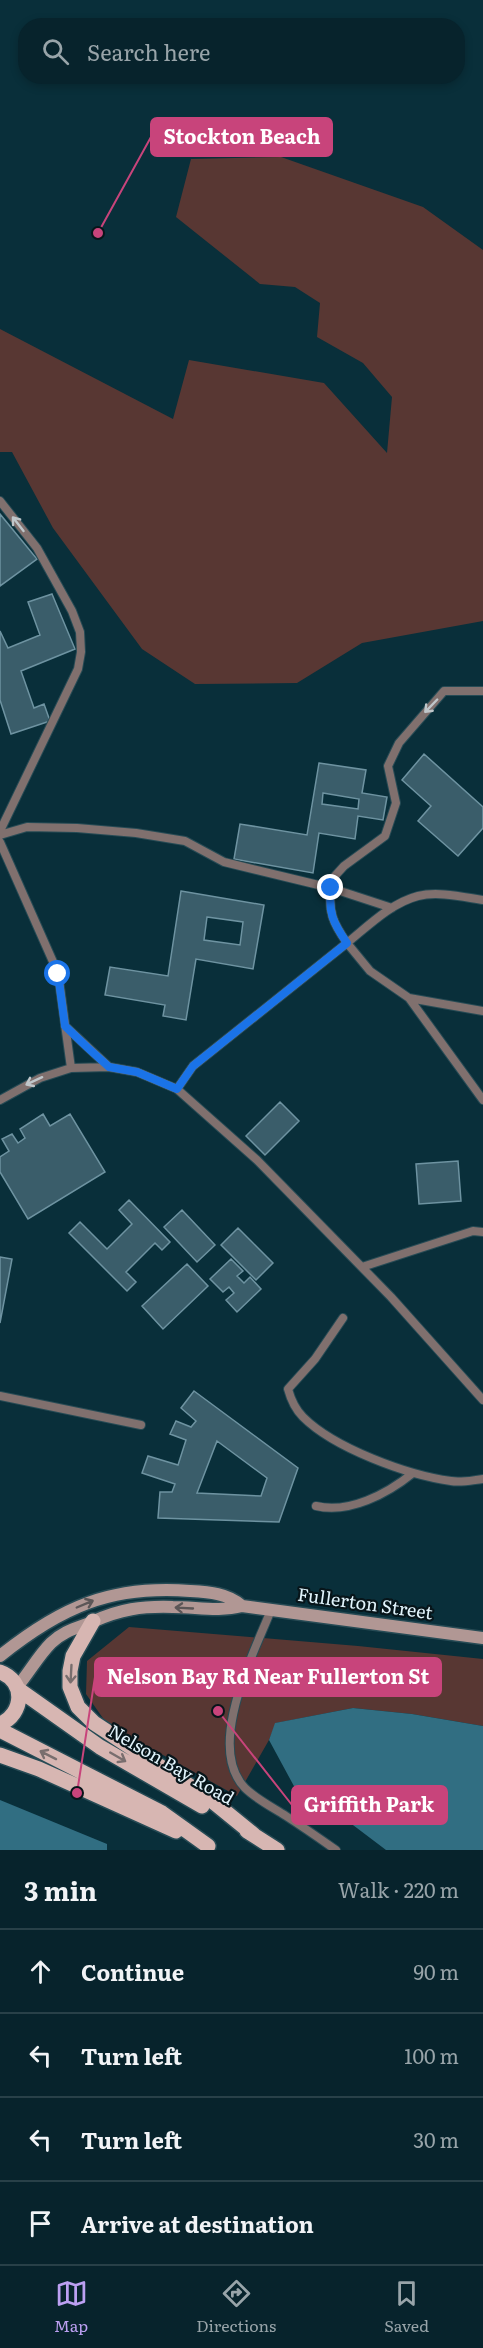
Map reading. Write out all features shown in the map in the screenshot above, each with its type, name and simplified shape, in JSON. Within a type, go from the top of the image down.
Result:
[{"type":"main road","name":"Fullerton Street","points":[[0,1656],[64,1613],[112,1594],[142,1589],[199,1591],[233,1598],[242,1606]]},
{"type":"main road","name":"Fullerton Street","points":[[17,1688],[53,1641],[67,1631],[101,1616],[144,1607],[225,1611],[242,1606],[483,1638]]},
{"type":"main road","points":[[93,1621],[73,1656],[70,1671],[70,1687],[78,1707],[94,1723],[211,1800],[254,1835]]},
{"type":"main road","name":"Nelson Bay Road","points":[[0,1672],[12,1680],[17,1688],[100,1747],[277,1850]]},
{"type":"main road","points":[[0,1724],[15,1714],[18,1706],[17,1688]]},
{"type":"main road","points":[[0,1730],[162,1813],[212,1848]]},
{"type":"main road","points":[[0,1755],[39,1769],[212,1848]]},
{"type":"lane","points":[[0,501],[37,548],[72,612],[80,632],[81,652],[78,669],[0,833]]},
{"type":"lane","points":[[482,692],[444,692],[399,743],[388,766],[396,803],[385,836],[334,877],[329,906],[339,932],[347,943],[370,971],[409,998],[483,1100]]},
{"type":"lane","points":[[0,833],[27,827],[77,828],[136,833],[185,841],[224,862],[331,888],[392,908]]},
{"type":"lane","points":[[0,842],[58,974],[71,1068]]},
{"type":"lane","points":[[177,1089],[193,1066],[392,908],[418,896],[446,895],[483,900]]},
{"type":"lane","points":[[409,998],[483,1011]]},
{"type":"lane","points":[[65,1026],[109,1067]]},
{"type":"lane","points":[[0,1100],[40,1078],[71,1068],[109,1067],[137,1072],[177,1089],[256,1160],[362,1267],[483,1400]]},
{"type":"lane","points":[[362,1267],[473,1231],[483,1232]]},
{"type":"lane","points":[[343,1318],[315,1359],[288,1389],[292,1404],[302,1416],[333,1439],[413,1473],[453,1482],[483,1479]]},
{"type":"lane","points":[[0,1396],[141,1425]]},
{"type":"lane","points":[[316,1506],[329,1509],[358,1504],[400,1484],[413,1473]]},
{"type":"lane","points":[[271,1610],[232,1713],[230,1739],[233,1766],[240,1782],[251,1794],[336,1850]]},
{"type":"shaded area","points":[[281,157],[423,207],[483,250],[483,621],[362,643],[297,683],[195,684],[142,649],[53,528],[12,452],[0,452],[0,329],[173,419],[189,360],[324,383],[387,453],[392,397],[363,363],[317,337],[320,303],[295,287],[260,284],[176,217],[191,159]]},
{"type":"shaded area","points":[[129,1627],[483,1659],[483,1726],[412,1714],[353,1708],[276,1723],[269,1740],[237,1796],[107,1724],[86,1694],[87,1661]]},
{"type":"water","points":[[353,1708],[412,1714],[483,1726],[483,1850],[386,1850],[345,1819],[295,1788],[269,1740],[275,1723]]},
{"type":"water","points":[[0,1800],[107,1844],[107,1850],[0,1850]]},
{"type":"building","points":[[0,514],[37,559],[0,586]]},
{"type":"building","points":[[52,594],[75,649],[21,671],[34,708],[44,704],[50,721],[11,734],[0,700],[0,631],[8,648],[40,635],[28,602]]},
{"type":"building","points":[[424,754],[483,807],[483,828],[458,856],[418,821],[431,806],[402,780]]},
{"type":"building","points":[[319,763],[366,770],[362,793],[387,797],[383,820],[358,816],[355,839],[319,833],[313,873],[234,859],[240,824],[307,835]],"holes":[[[323,793],[359,799],[358,809],[322,804]]]},
{"type":"building","points":[[181,891],[264,905],[253,969],[196,959],[186,1020],[163,1016],[165,1005],[105,995],[110,967],[168,976]],"holes":[[[207,917],[243,922],[240,945],[204,940]]]},
{"type":"building","points":[[280,1102],[299,1121],[265,1155],[246,1136]]},
{"type":"building","points":[[43,1114],[50,1126],[70,1114],[105,1172],[28,1219],[0,1172],[0,1157],[9,1151],[2,1139],[12,1134],[18,1143],[25,1138],[20,1129]]},
{"type":"building","points":[[458,1161],[461,1201],[419,1204],[416,1164]]},
{"type":"building","points":[[129,1200],[170,1242],[162,1250],[155,1243],[126,1272],[136,1282],[127,1291],[69,1233],[80,1222],[107,1249],[132,1224],[119,1210]]},
{"type":"building","points":[[182,1210],[215,1245],[197,1262],[164,1227]]},
{"type":"building","points":[[238,1228],[273,1263],[256,1280],[221,1245]]},
{"type":"building","points":[[0,1257],[12,1259],[0,1323]]},
{"type":"building","points":[[231,1259],[243,1271],[237,1276],[244,1283],[250,1277],[261,1289],[237,1312],[226,1300],[234,1293],[229,1287],[223,1292],[210,1279]]},
{"type":"building","points":[[187,1264],[208,1286],[163,1329],[142,1306]]},
{"type":"building","points":[[194,1391],[298,1468],[279,1522],[158,1518],[160,1492],[172,1492],[175,1484],[142,1473],[148,1456],[178,1465],[186,1440],[170,1434],[176,1421],[191,1427],[196,1421],[181,1408]],"holes":[[[217,1441],[267,1478],[261,1496],[197,1493]]]},
{"type":"place","name":"Stockton Beach","points":[[98,233]]},
{"type":"place","name":"Griffith Park","points":[[218,1711]]},
{"type":"place","name":"Nelson Bay Rd Near Fullerton St","points":[[77,1793]]},
{"type":"route","points":[[58,974],[65,1026],[109,1067],[137,1072],[177,1089],[193,1066],[347,943],[333,921],[329,906],[331,888]]}]
